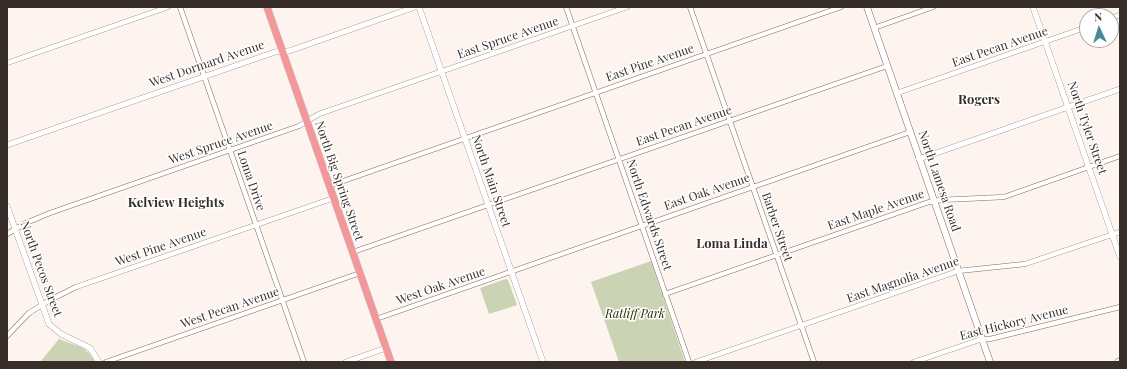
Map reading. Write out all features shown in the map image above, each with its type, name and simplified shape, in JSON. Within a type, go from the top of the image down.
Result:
[{"type":"highway","name":"North Big Spring Street","points":[[267,7],[391,362]]},
{"type":"main road","name":"North Lamesa Road","points":[[867,7],[990,362]]},
{"type":"street","points":[[7,63],[168,7]]},
{"type":"street","name":"Loma Drive","points":[[180,7],[304,362]]},
{"type":"street","name":"West Dormard Avenue","points":[[7,145],[204,76],[275,52],[289,51],[415,7]]},
{"type":"street","name":"North Main Street","points":[[419,7],[543,362]]},
{"type":"street","name":"North Edwards Street","points":[[566,7],[620,159],[689,362]]},
{"type":"street","name":"East Spruce Avenue","points":[[441,72],[627,7]]},
{"type":"street","name":"Barber Street","points":[[690,7],[814,362]]},
{"type":"street","name":"East Pine Avenue","points":[[465,138],[841,7]]},
{"type":"street","points":[[874,28],[933,7]]},
{"type":"street","name":"North Tyler Street","points":[[1033,7],[1120,257]]},
{"type":"street","name":"East Pecan Avenue","points":[[897,93],[1079,29]]},
{"type":"street","name":"East Pecan Avenue","points":[[488,206],[887,66]]},
{"type":"street","name":"West Spruce Avenue","points":[[7,234],[50,213],[299,126],[319,114],[441,72]]},
{"type":"street","points":[[920,159],[1120,88]]},
{"type":"street","name":"East Oak Avenue","points":[[512,272],[910,132]]},
{"type":"street","points":[[330,186],[465,138]]},
{"type":"street","name":"East Maple Avenue","points":[[666,294],[934,201],[1004,196],[1120,156]]},
{"type":"street","name":"West Pine Avenue","points":[[7,336],[22,318],[41,305],[76,287],[334,198]]},
{"type":"street","name":"North Pecos Street","points":[[7,206],[47,320],[54,329],[90,348],[99,362]]},
{"type":"street","points":[[353,252],[488,206]]},
{"type":"street","name":"East Magnolia Avenue","points":[[696,362],[958,271],[1028,264],[1120,232]]},
{"type":"street","name":"West Oak Avenue","points":[[376,320],[512,272]]},
{"type":"street","name":"West Pecan Avenue","points":[[106,362],[360,273]]},
{"type":"street","name":"East Hickory Avenue","points":[[914,362],[982,339],[990,339],[1120,307]]},
{"type":"street","points":[[346,362],[386,348]]},
{"type":"green space","name":"Ratliff Park","points":[[651,261],[685,362],[619,362],[591,282]]},
{"type":"green space","points":[[506,279],[508,280],[517,305],[489,314],[480,288]]},
{"type":"green space","points":[[59,339],[83,348],[90,354],[95,362],[40,362]]},
{"type":"district","name":"Rogers","points":[[979,100]]},
{"type":"district","name":"Kelview Heights","points":[[176,203]]},
{"type":"district","name":"Loma Linda","points":[[732,244]]}]
